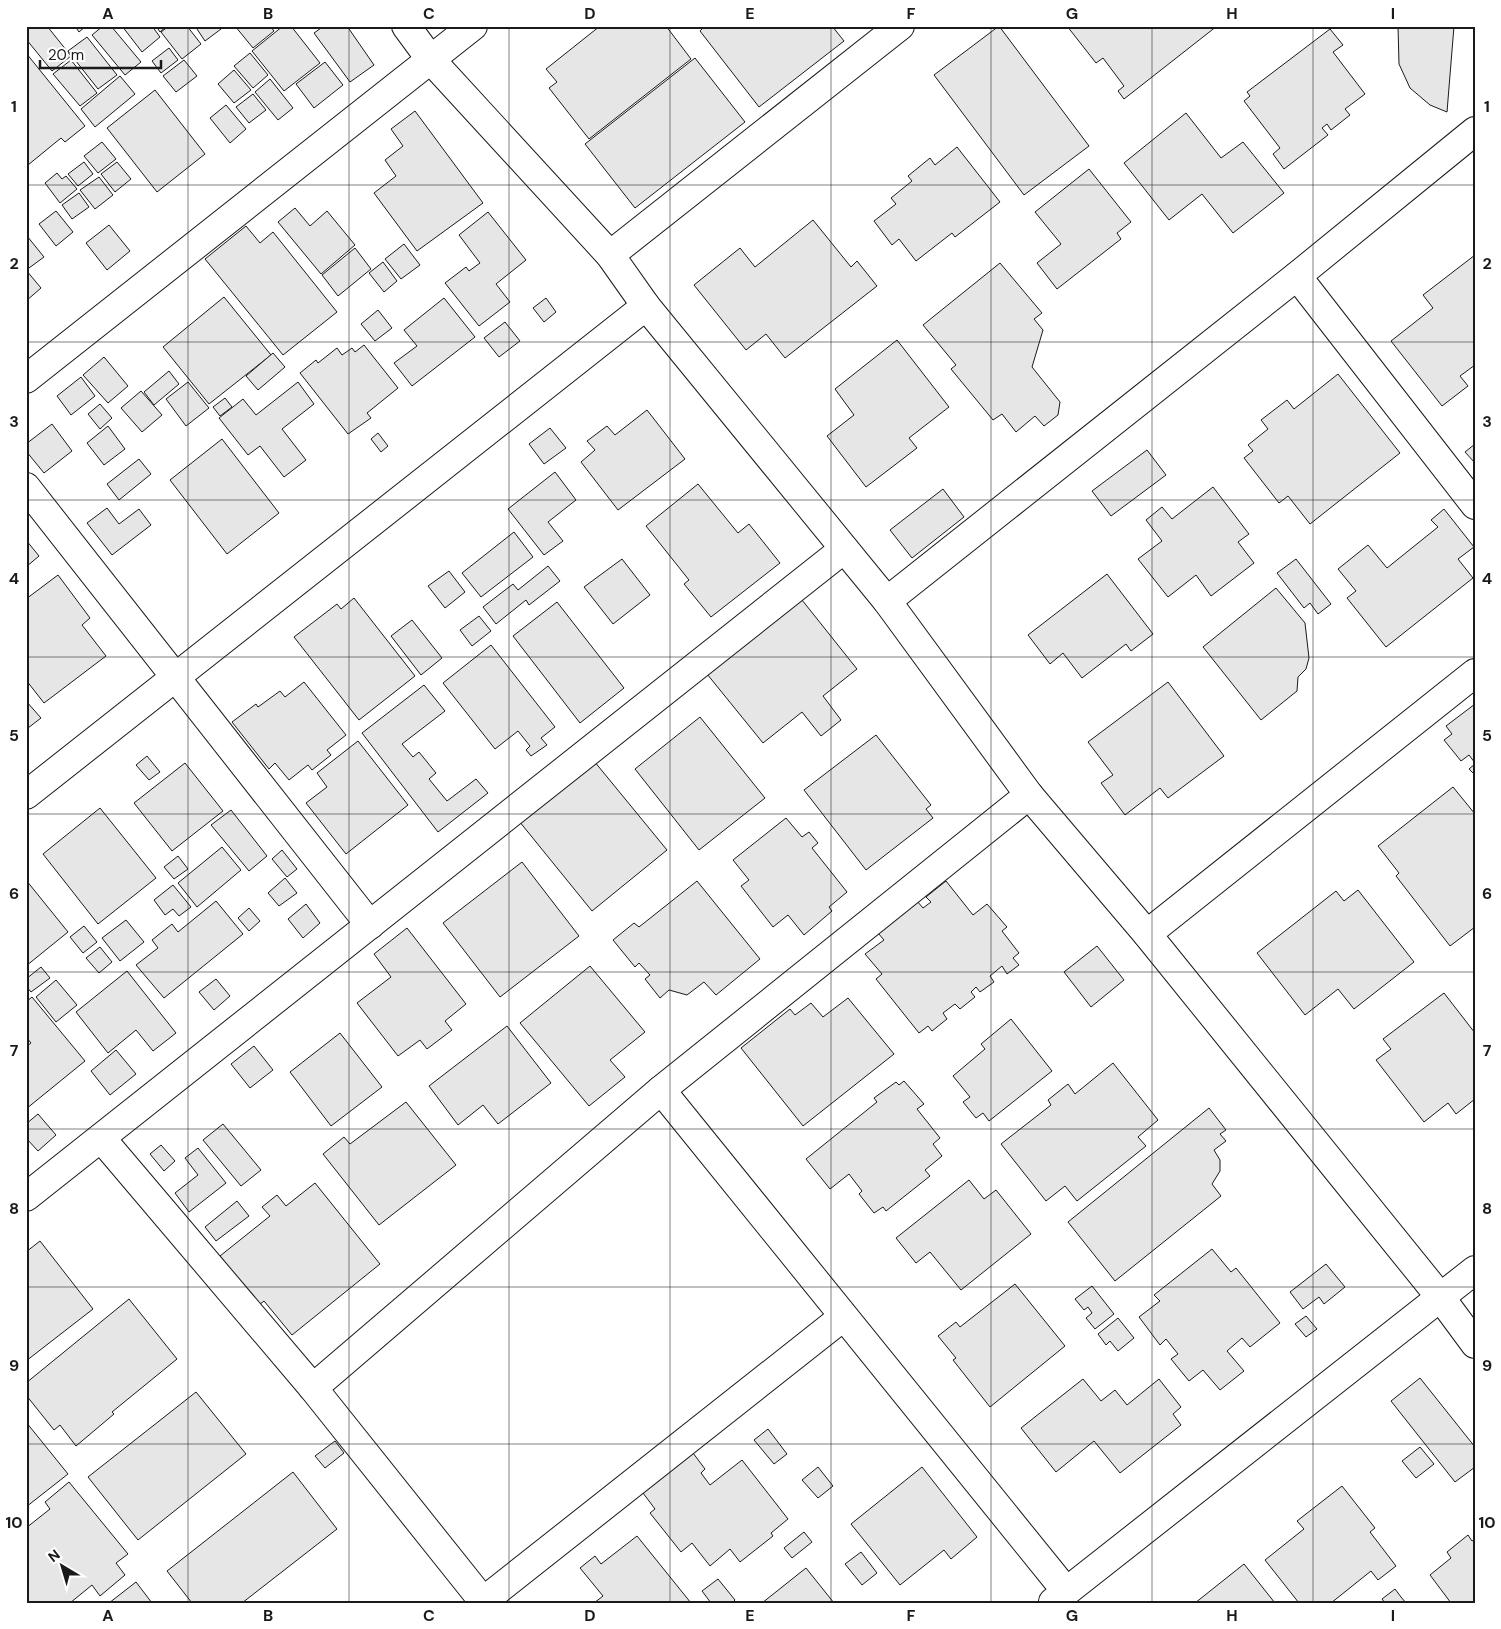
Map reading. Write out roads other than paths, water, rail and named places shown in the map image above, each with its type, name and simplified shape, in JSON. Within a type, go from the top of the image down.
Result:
[{"type":"street","points":[[406,26],[431,60],[610,254],[646,306],[887,601],[1029,795],[1148,934],[1441,1298],[1475,1344]]},
{"type":"street","points":[[26,379],[473,26]]},
{"type":"street","points":[[610,254],[900,26]]},
{"type":"street","points":[[887,601],[1297,276],[1475,131]]},
{"type":"street","points":[[1297,276],[1475,505]]},
{"type":"street","points":[[26,795],[646,306]]},
{"type":"street","points":[[26,487],[370,925]]},
{"type":"street","points":[[26,1197],[844,549]]},
{"type":"street","points":[[1148,934],[1475,673]]},
{"type":"street","points":[[313,1388],[661,1090],[1029,795]]},
{"type":"street","points":[[661,1090],[843,1317],[1059,1597],[1475,1270]]},
{"type":"street","points":[[101,1138],[313,1388],[482,1602],[843,1317]]}]
